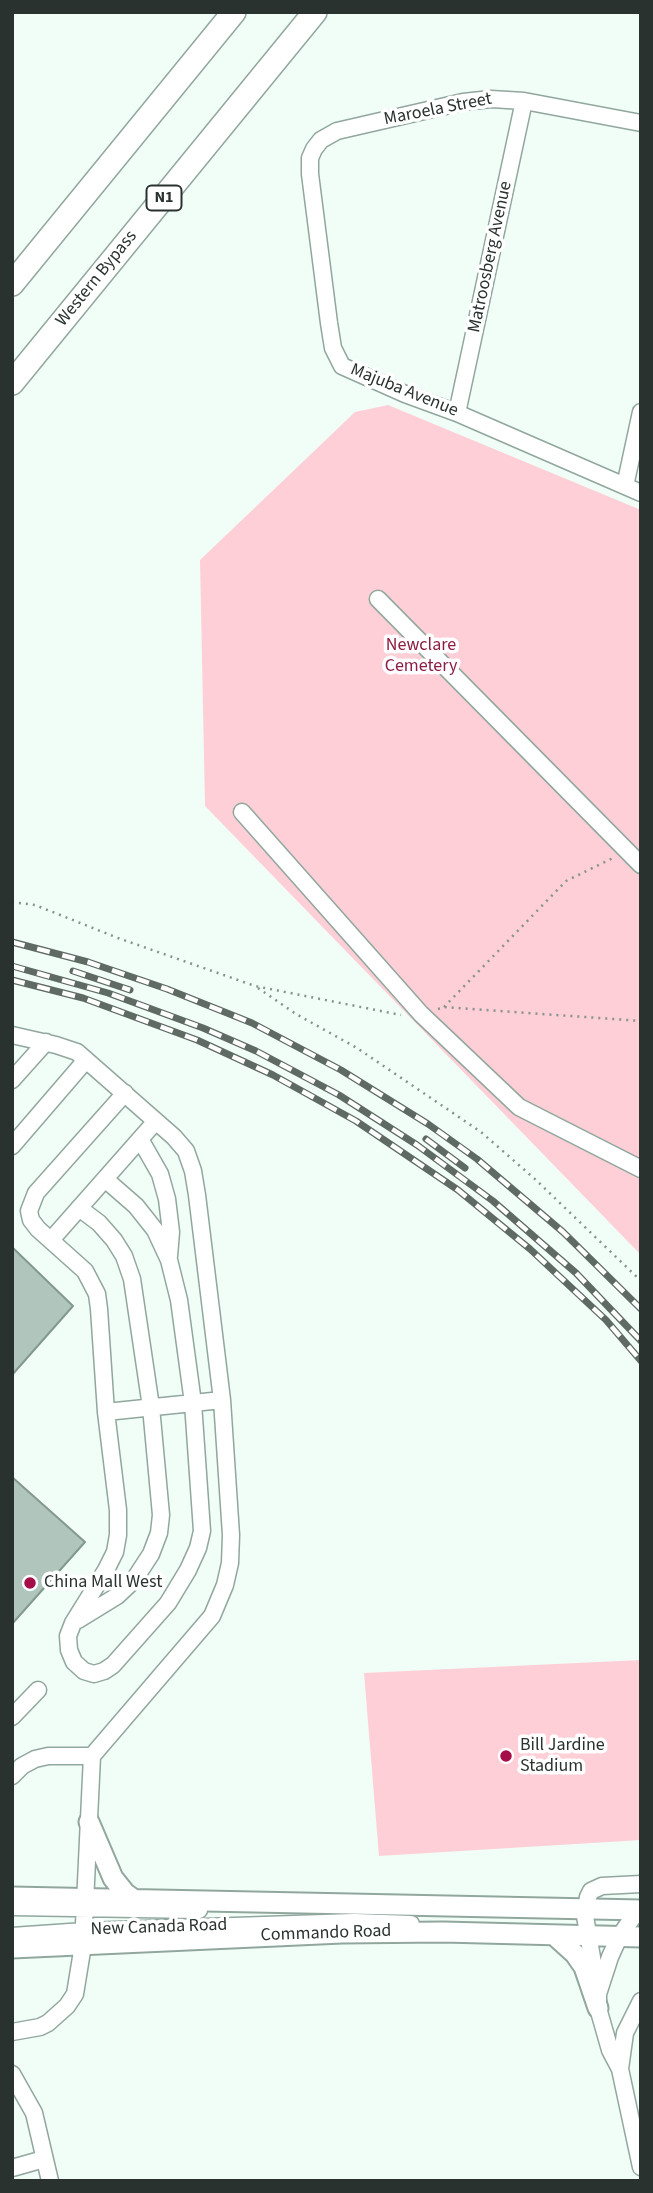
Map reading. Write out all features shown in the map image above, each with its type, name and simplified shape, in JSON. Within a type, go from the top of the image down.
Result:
[{"type":"highway","points":[[12,285],[234,12]]},
{"type":"highway","name":"Western Bypass","points":[[12,383],[315,12]]},
{"type":"main road","points":[[89,1822],[113,1878],[125,1893],[136,1901]]},
{"type":"main road","name":"Commando Road","points":[[12,1897],[85,1904],[136,1901],[635,1924]]},
{"type":"main road","name":"Commando Road","points":[[12,1948],[83,1938],[342,1933],[554,1935],[586,1923],[635,1924]]},
{"type":"main road","points":[[554,1935],[575,1954],[598,2001]]},
{"type":"street","name":"Maroela Street","points":[[321,140],[349,127],[463,102],[492,99],[524,101],[641,123]]},
{"type":"street","name":"Matroosberg Avenue","points":[[457,413],[524,101]]},
{"type":"street","name":"Majuba Avenue","points":[[321,140],[310,158],[310,174],[329,323],[336,356],[342,366],[633,489]]},
{"type":"street","points":[[633,489],[641,412]]},
{"type":"street","points":[[378,599],[641,865]]},
{"type":"street","points":[[242,812],[421,1014],[519,1107],[641,1169]]},
{"type":"street","points":[[12,1035],[76,1052],[174,1137],[186,1151],[193,1171],[222,1400],[231,1535],[230,1563],[225,1585],[212,1616],[92,1756],[83,1938],[75,1994],[67,2006],[40,2027],[12,2032]]},
{"type":"street","points":[[12,1080],[46,1042]]},
{"type":"street","points":[[12,1146],[86,1060]]},
{"type":"street","points":[[105,1179],[136,1206],[155,1230],[169,1259],[179,1300],[193,1403],[202,1531],[188,1570],[168,1603],[134,1644],[104,1671],[94,1674],[84,1671],[74,1662],[69,1650],[68,1636],[115,1552],[118,1535],[118,1510],[106,1412],[97,1294],[85,1271],[31,1220],[29,1212],[36,1192],[125,1093]]},
{"type":"street","points":[[51,1240],[156,1121]]},
{"type":"street","points":[[140,1139],[160,1174],[167,1199],[171,1232],[169,1259]]},
{"type":"street","points":[[73,1623],[117,1596],[134,1580],[151,1553],[159,1533],[161,1515],[151,1407],[132,1279],[124,1256],[114,1240],[99,1223],[79,1208]]},
{"type":"street","points":[[106,1412],[222,1400]]},
{"type":"street","points":[[12,1717],[38,1690]]},
{"type":"street","points":[[12,1776],[22,1766],[48,1755],[92,1756]]},
{"type":"street","points":[[641,1884],[617,1884],[596,1888],[588,1897],[586,1923],[598,2001],[610,2050],[620,2069],[641,2166]]},
{"type":"street","name":"New Canada Road","points":[[12,1907],[85,1904],[586,1923]]},
{"type":"street","name":"New Canada Road","points":[[12,1936],[83,1938],[354,1922],[586,1923]]},
{"type":"street","points":[[598,2001],[610,1957],[635,1924]]},
{"type":"street","points":[[620,2069],[625,2033],[641,2001]]},
{"type":"street","points":[[12,2074],[34,2113],[50,2181]]},
{"type":"street","points":[[12,2168],[44,2159]]},
{"type":"path","points":[[444,1007],[566,881],[627,851]]},
{"type":"path","points":[[12,902],[35,905],[118,938],[255,986],[404,1016],[444,1007],[641,1021]]},
{"type":"path","points":[[255,986],[296,1014],[368,1055],[481,1132],[536,1180],[641,1281]]},
{"type":"green space","name":"Newclare Cemetery","points":[[388,405],[641,510],[641,1255],[205,806],[200,560],[355,412]]},
{"type":"green space","name":"Bill Jardine Stadium","points":[[641,1660],[641,1840],[379,1856],[364,1673]]},
{"type":"building","points":[[12,1247],[73,1306],[12,1375]]},
{"type":"building","name":"China Mall West","points":[[12,1477],[85,1542],[12,1624]]},
{"type":"railway","points":[[12,942],[88,962],[167,989],[252,1023],[341,1070],[428,1124],[477,1159],[563,1232],[641,1309]]},
{"type":"railway","points":[[12,966],[108,993],[203,1028],[256,1051],[339,1095],[417,1145],[493,1201],[576,1273],[641,1341]]},
{"type":"railway","points":[[73,971],[130,990]]},
{"type":"railway","points":[[12,980],[83,998],[197,1040],[273,1075],[356,1121],[458,1190],[530,1249],[606,1320],[641,1361]]},
{"type":"railway","points":[[426,1139],[465,1168]]},
{"type":"place","name":"China Mall West","points":[[30,1583]]},
{"type":"place","name":"Bill Jardine Stadium","points":[[506,1756]]}]
